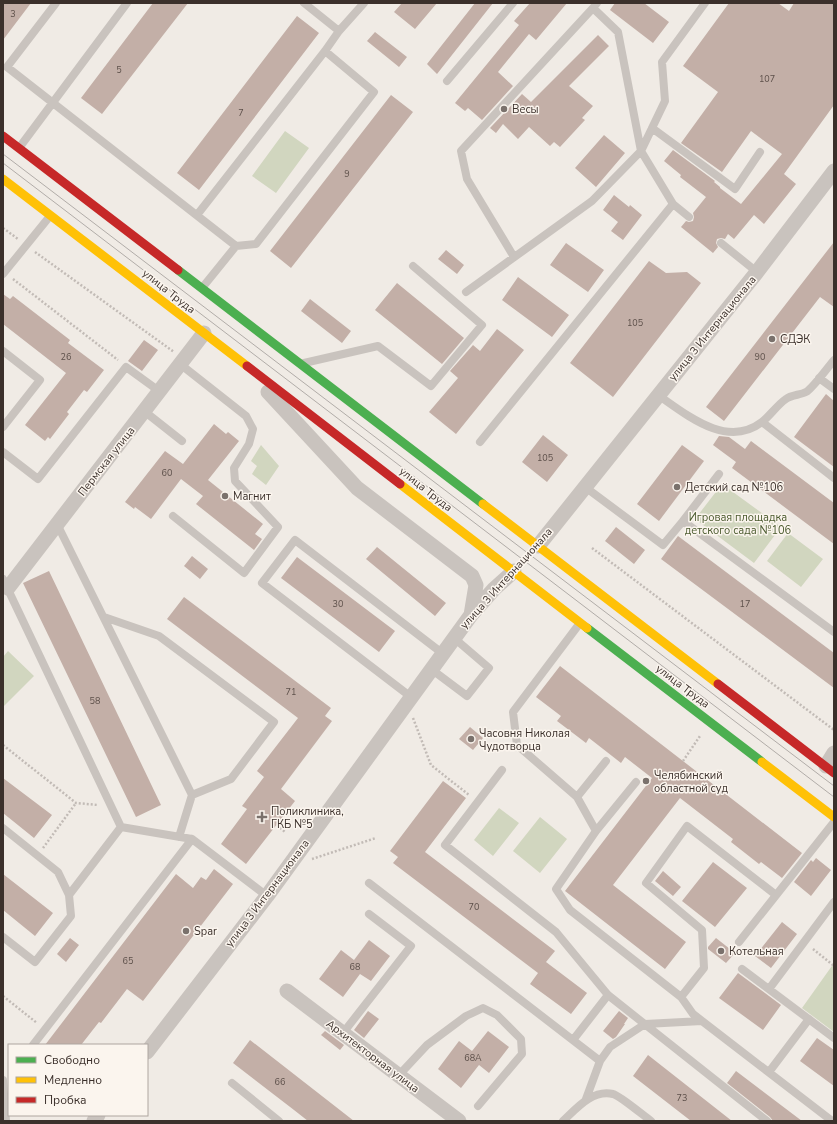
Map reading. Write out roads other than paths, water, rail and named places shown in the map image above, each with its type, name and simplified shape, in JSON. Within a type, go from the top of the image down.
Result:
[{"type":"main road","name":"улица Труда","points":[[3,136],[300,364],[534,550],[826,771]]},
{"type":"main road","name":"улица Труда","points":[[3,180],[236,358],[516,568],[581,623],[807,791],[834,817]]},
{"type":"street","name":"улица 3 Интернационала","points":[[534,550],[757,272],[834,171]]},
{"type":"street","name":"Пермская улица","points":[[5,584],[57,524],[204,333]]},
{"type":"street","points":[[236,358],[358,488],[472,576],[476,585],[471,615]]},
{"type":"street","name":"улица 3 Интернационала","points":[[148,1051],[267,896],[442,653],[471,615],[494,589],[516,568]]},
{"type":"street","points":[[826,771],[834,753]]},
{"type":"street","name":"Архитекторная улица","points":[[287,991],[459,1121]]},
{"type":"lane","points":[[56,3],[7,67],[236,246],[256,244],[374,92],[325,52]]},
{"type":"lane","points":[[19,148],[127,3]]},
{"type":"lane","points":[[304,3],[339,31]]},
{"type":"lane","points":[[197,215],[325,52],[339,31],[364,3]]},
{"type":"lane","points":[[447,81],[513,3]]},
{"type":"lane","points":[[466,292],[592,200],[641,151],[665,101],[662,62],[705,3]]},
{"type":"lane","points":[[514,257],[467,179],[461,151],[595,5],[618,32],[641,151],[673,204],[689,217]]},
{"type":"lane","points":[[652,128],[734,189],[760,152]]},
{"type":"lane","points":[[480,442],[673,204]]},
{"type":"lane","points":[[4,273],[50,215]]},
{"type":"lane","points":[[721,243],[757,272]]},
{"type":"lane","points":[[202,288],[236,246]]},
{"type":"lane","points":[[300,364],[378,346],[430,386],[482,325],[413,266]]},
{"type":"lane","points":[[3,351],[40,380],[3,427]]},
{"type":"lane","points":[[658,395],[695,421],[715,430],[737,432],[749,430],[762,422],[786,398],[807,392],[834,360]]},
{"type":"lane","points":[[173,516],[244,573],[278,527],[235,481],[234,468],[249,444],[253,429],[246,416],[182,362]]},
{"type":"lane","points":[[3,452],[38,479],[126,367],[159,392]]},
{"type":"lane","points":[[819,378],[834,389]]},
{"type":"lane","points":[[144,411],[182,441]]},
{"type":"lane","points":[[762,422],[834,478]]},
{"type":"lane","points":[[585,487],[663,545],[718,474]]},
{"type":"lane","points":[[683,521],[834,632]]},
{"type":"lane","points":[[57,524],[192,795],[179,836]]},
{"type":"lane","points":[[408,700],[262,583],[295,540],[442,653]]},
{"type":"lane","points":[[5,584],[121,827]]},
{"type":"lane","points":[[104,617],[159,636],[274,722],[231,779],[192,795]]},
{"type":"lane","points":[[581,623],[512,712],[517,745],[577,797],[596,831]]},
{"type":"lane","points":[[431,669],[467,696],[489,668],[454,638]]},
{"type":"lane","points":[[577,797],[606,761]]},
{"type":"lane","points":[[502,770],[445,845],[556,932],[608,995],[767,1121]]},
{"type":"lane","points":[[636,782],[596,831],[556,889],[570,910],[681,997],[693,1014],[769,1072],[823,1118],[832,1121]]},
{"type":"lane","points":[[739,942],[834,822]]},
{"type":"lane","points":[[681,997],[704,968],[702,930],[646,883],[687,826],[776,895]]},
{"type":"lane","points":[[121,827],[192,839],[267,896]]},
{"type":"lane","points":[[69,895],[121,827]]},
{"type":"lane","points":[[3,828],[58,872],[69,895],[71,916],[35,962],[3,937]]},
{"type":"lane","points":[[34,1044],[192,839]]},
{"type":"lane","points":[[370,883],[600,1061]]},
{"type":"lane","points":[[769,989],[834,902]]},
{"type":"lane","points":[[343,1033],[410,946],[369,914]]},
{"type":"lane","points":[[742,969],[834,1038]]},
{"type":"lane","points":[[573,1040],[608,995]]},
{"type":"lane","points":[[399,1075],[427,1044],[466,1016],[483,1008],[497,1015],[521,1038],[522,1054],[478,1106]]},
{"type":"lane","points":[[769,1072],[809,1019]]},
{"type":"lane","points":[[563,1121],[586,1099],[600,1061],[610,1047],[645,1024],[702,1021]]},
{"type":"lane","points":[[3,1080],[6,1121]]},
{"type":"lane","points":[[232,1083],[279,1121]]},
{"type":"lane","points":[[586,1099],[603,1094],[614,1094],[651,1121]]},
{"type":"tram line","points":[[3,154],[834,786]]},
{"type":"tram line","points":[[3,163],[834,797]]},
{"type":"place","name":"Весы","points":[[504,109]]},
{"type":"place","name":"СДЭК","points":[[772,339]]},
{"type":"place","name":"Детский сад №106","points":[[677,487]]},
{"type":"place","name":"Магнит","points":[[225,496]]},
{"type":"place","name":"Часовня Николая Чудотворца","points":[[471,739]]},
{"type":"place","name":"Челябинский областной суд","points":[[646,781]]},
{"type":"place","name":"Поликлиника, ГКБ №5","points":[[262,817]]},
{"type":"place","name":"Spar","points":[[186,931]]},
{"type":"place","name":"Котельная","points":[[721,951]]},
{"type":"park label","name":"Игровая площадка детского сада №106","points":[[738,523]]}]
